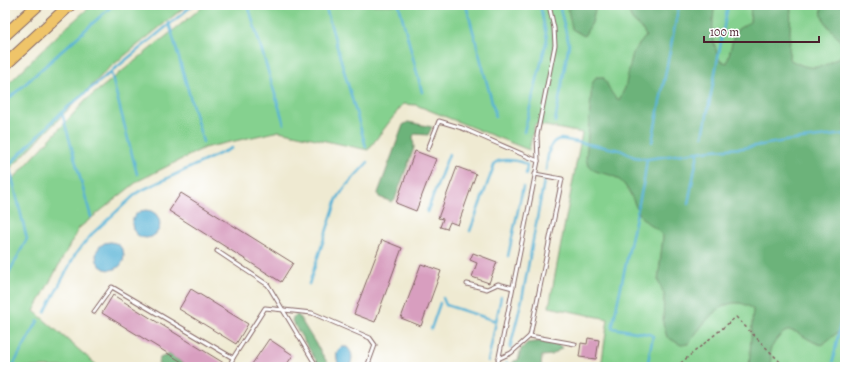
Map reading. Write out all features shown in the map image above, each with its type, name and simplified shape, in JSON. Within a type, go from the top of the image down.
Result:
[{"type":"highway","points":[[5,35],[38,5]]},
{"type":"highway","points":[[5,65],[70,5]]},
{"type":"lane","points":[[497,367],[538,161],[537,135],[555,46],[554,28],[549,5]]},
{"type":"lane","points":[[428,149],[439,121],[462,128],[538,161]]},
{"type":"lane","points":[[498,360],[511,353],[530,336],[562,179],[535,174]]},
{"type":"lane","points":[[217,252],[268,285],[317,367]]},
{"type":"lane","points":[[467,284],[486,289],[498,284],[513,288]]},
{"type":"lane","points":[[94,312],[112,287],[233,358]]},
{"type":"lane","points":[[229,367],[233,358],[265,308],[312,313],[370,338],[374,346],[367,367]]},
{"type":"lane","points":[[530,336],[574,344]]},
{"type":"path","points":[[676,367],[736,317],[785,367]]},
{"type":"green space","points":[[92,5],[187,5],[107,70],[5,174],[5,87],[60,33]]},
{"type":"green space","points":[[205,5],[845,5],[845,367],[601,367],[608,319],[549,307],[582,133],[535,124],[529,150],[416,105],[403,104],[368,150],[279,131],[204,148],[138,181],[79,228],[34,311],[99,367],[5,367],[5,188],[86,100]]},
{"type":"green space","points":[[567,5],[596,5],[592,23],[584,36],[572,29]]},
{"type":"green space","points":[[624,5],[715,5],[713,27],[715,47],[720,61],[727,63],[734,35],[738,29],[750,22],[751,5],[783,5],[791,7],[789,59],[804,66],[816,67],[835,60],[842,55],[840,41],[827,26],[824,20],[822,5],[845,5],[845,332],[838,332],[822,345],[813,342],[794,331],[783,333],[770,350],[772,367],[749,367],[753,309],[742,304],[730,304],[716,311],[703,324],[688,344],[681,345],[667,337],[663,324],[664,294],[658,281],[663,236],[658,230],[642,218],[628,189],[620,180],[594,170],[588,164],[586,159],[592,84],[596,77],[603,77],[612,93],[619,100],[625,88],[633,52],[646,36],[642,29],[632,20],[627,6]]},
{"type":"green space","points":[[408,122],[432,127],[428,135],[415,134],[413,136],[414,148],[395,199],[392,202],[379,197],[378,193],[403,125]]},
{"type":"green space","points":[[298,315],[330,367],[320,367],[292,321],[293,317]]},
{"type":"green space","points":[[544,341],[559,345],[562,348],[552,355],[542,356],[541,367],[510,367],[514,361],[518,360],[521,349],[527,343]]},
{"type":"green space","points":[[169,354],[190,367],[161,367],[158,363],[160,358]]},
{"type":"water","points":[[146,210],[156,214],[160,224],[156,234],[146,238],[136,234],[132,224],[136,214]]},
{"type":"water","points":[[110,242],[120,246],[124,256],[120,266],[110,270],[100,266],[96,256],[100,246]]},
{"type":"water","points":[[341,347],[347,347],[352,354],[350,367],[339,367],[337,352]]},
{"type":"building","points":[[415,151],[436,159],[416,211],[396,203]]},
{"type":"building","points":[[457,167],[476,174],[458,225],[450,222],[447,229],[440,227],[443,219],[438,218]]},
{"type":"building","points":[[181,193],[293,263],[281,282],[169,211]]},
{"type":"building","points":[[382,240],[402,248],[375,322],[354,314]]},
{"type":"building","points":[[473,253],[497,262],[489,283],[472,277],[477,263],[470,260]]},
{"type":"building","points":[[421,264],[441,271],[421,326],[401,318]]},
{"type":"building","points":[[191,289],[248,324],[236,344],[179,309]]},
{"type":"building","points":[[113,295],[227,365],[226,367],[190,367],[102,313]]},
{"type":"building","points":[[588,338],[599,340],[596,359],[579,357],[581,343],[587,344]]},
{"type":"building","points":[[269,339],[293,355],[285,367],[250,367]]},
{"type":"waterway","points":[[5,102],[113,5]]},
{"type":"waterway","points":[[5,169],[62,112],[193,5]]},
{"type":"waterway","points":[[248,5],[284,124]]},
{"type":"waterway","points":[[325,5],[366,147]]},
{"type":"waterway","points":[[399,5],[422,92]]},
{"type":"waterway","points":[[466,5],[496,117]]},
{"type":"waterway","points":[[524,132],[547,39],[540,5]]},
{"type":"waterway","points":[[555,122],[569,44],[559,5]]},
{"type":"waterway","points":[[652,142],[679,5]]},
{"type":"waterway","points":[[703,136],[728,5]]},
{"type":"waterway","points":[[169,23],[203,142]]},
{"type":"waterway","points":[[111,73],[137,174]]},
{"type":"waterway","points":[[62,113],[91,217]]},
{"type":"waterway","points":[[546,170],[551,146],[556,140],[561,139],[620,150],[634,157],[647,159],[845,134]]},
{"type":"waterway","points":[[45,312],[76,253],[93,233],[138,192],[232,148]]},
{"type":"waterway","points":[[688,204],[698,153]]},
{"type":"waterway","points":[[427,212],[449,154]]},
{"type":"waterway","points":[[647,159],[644,180],[612,328],[653,336],[647,367]]},
{"type":"waterway","points":[[470,231],[495,163],[502,160],[524,163],[527,165],[526,174]]},
{"type":"waterway","points":[[309,284],[337,199],[345,187],[368,162]]},
{"type":"waterway","points":[[5,280],[27,239],[9,165]]},
{"type":"waterway","points":[[510,348],[522,299],[544,181]]},
{"type":"waterway","points":[[508,256],[523,187]]},
{"type":"waterway","points":[[488,361],[501,297]]},
{"type":"waterway","points":[[443,298],[446,305],[496,321]]},
{"type":"waterway","points":[[833,361],[845,300]]},
{"type":"waterway","points":[[431,329],[440,303]]},
{"type":"waterway","points":[[12,367],[38,321]]},
{"type":"waterway","points":[[506,367],[507,363]]}]
